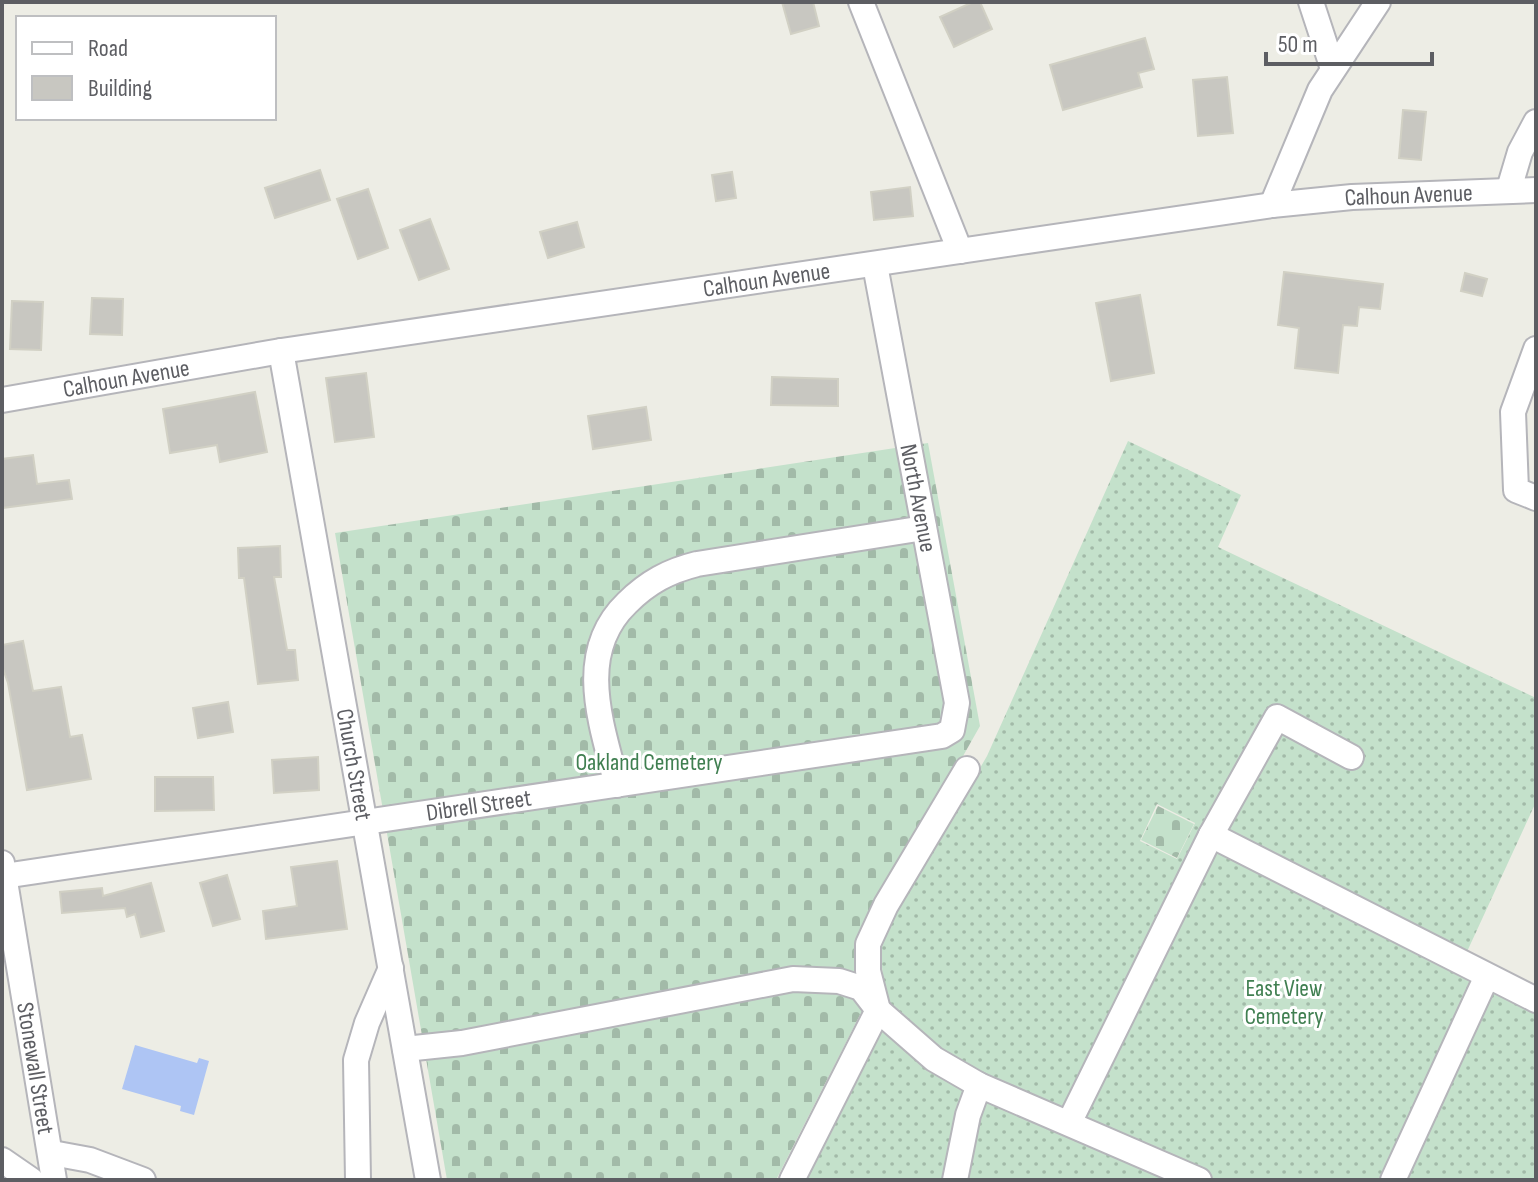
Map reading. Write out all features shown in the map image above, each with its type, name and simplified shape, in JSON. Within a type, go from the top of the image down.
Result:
[{"type":"street","points":[[861,2],[960,251]]},
{"type":"street","points":[[1311,2],[1333,69]]},
{"type":"street","points":[[1272,205],[1333,69],[1378,2]]},
{"type":"street","points":[[1509,189],[1520,152],[1536,122]]},
{"type":"street","name":"Calhoun Avenue","points":[[2,400],[281,351],[1272,205],[1509,189],[1536,190]]},
{"type":"street","name":"North Avenue","points":[[875,265],[957,703],[952,730]]},
{"type":"street","points":[[1536,349],[1513,412],[1516,490],[1536,498]]},
{"type":"street","name":"Church Street","points":[[281,351],[428,1180]]},
{"type":"street","points":[[617,785],[596,693],[595,667],[599,642],[613,616],[631,598],[670,571],[697,564],[924,528]]},
{"type":"street","points":[[1070,1121],[1211,835],[1277,717],[1351,757]]},
{"type":"street","name":"Dibrell Street","points":[[3,869],[365,823],[942,736],[952,730]]},
{"type":"street","points":[[792,1180],[878,1010],[868,971],[868,944],[886,905],[967,769]]},
{"type":"street","points":[[1211,835],[1536,1000]]},
{"type":"street","name":"Stonewall Street","points":[[3,869],[54,1180]]},
{"type":"street","points":[[358,1180],[356,1060],[367,1023],[391,968]]},
{"type":"street","points":[[1393,1180],[1487,976]]},
{"type":"street","points":[[405,1049],[462,1043],[793,979],[839,981],[861,988],[878,1010],[934,1059],[979,1085],[1070,1121],[1199,1180]]},
{"type":"street","points":[[955,1180],[968,1115],[979,1085]]},
{"type":"street","points":[[52,1153],[90,1160],[143,1180]]},
{"type":"street","points":[[2,1160],[31,1180]]},
{"type":"green space","name":"East View Cemetery","points":[[1128,441],[1241,495],[1218,547],[1536,698],[1536,802],[1459,969],[1536,1009],[1536,1180],[803,1180],[890,1008],[883,980],[880,941],[987,756]],"holes":[[[1157,804],[1195,823],[1177,859],[1140,841]]]},
{"type":"green space","name":"Oakland Cemetery","points":[[928,443],[980,726],[863,933],[864,1007],[776,1180],[447,1180],[335,533]]},
{"type":"green space","points":[[1158,806],[1194,824],[1177,858],[1141,840]]},
{"type":"water","points":[[135,1045],[197,1063],[199,1058],[209,1061],[194,1115],[180,1111],[181,1106],[122,1089]]},
{"type":"building","points":[[782,2],[813,2],[819,26],[791,34]]},
{"type":"building","points":[[973,2],[980,2],[992,29],[954,47],[940,17]]},
{"type":"building","points":[[1145,38],[1154,69],[1138,73],[1142,87],[1063,110],[1050,65]]},
{"type":"building","points":[[1227,77],[1233,133],[1198,136],[1193,80]]},
{"type":"building","points":[[1403,110],[1426,112],[1421,160],[1399,158]]},
{"type":"building","points":[[320,170],[330,200],[275,218],[265,188]]},
{"type":"building","points":[[732,172],[736,198],[716,201],[712,175]]},
{"type":"building","points":[[910,187],[913,216],[874,220],[871,192]]},
{"type":"building","points":[[368,189],[388,248],[358,259],[337,199]]},
{"type":"building","points":[[430,219],[449,269],[419,280],[400,230]]},
{"type":"building","points":[[577,222],[584,247],[548,258],[540,232]]},
{"type":"building","points":[[1284,272],[1383,284],[1380,309],[1359,307],[1357,326],[1343,325],[1338,373],[1295,368],[1299,328],[1278,325]]},
{"type":"building","points":[[1465,273],[1487,279],[1482,296],[1461,291]]},
{"type":"building","points":[[1140,295],[1154,373],[1111,381],[1096,303]]},
{"type":"building","points":[[92,298],[123,299],[122,335],[90,334]]},
{"type":"building","points":[[12,301],[43,302],[41,350],[10,349]]},
{"type":"building","points":[[366,373],[374,437],[335,442],[326,378]]},
{"type":"building","points":[[772,377],[838,379],[838,406],[771,405]]},
{"type":"building","points":[[255,392],[267,452],[220,462],[217,445],[170,453],[163,409]]},
{"type":"building","points":[[646,407],[651,440],[593,449],[588,416]]},
{"type":"building","points":[[33,455],[37,484],[69,480],[72,499],[2,508],[2,459]]},
{"type":"building","points":[[280,546],[281,577],[274,577],[287,650],[295,650],[298,680],[258,684],[244,578],[239,578],[238,548]]},
{"type":"building","points":[[23,641],[33,691],[61,687],[70,737],[82,735],[91,779],[27,790],[8,683],[2,666],[2,645]]},
{"type":"building","points":[[228,702],[233,732],[198,738],[193,708]]},
{"type":"building","points":[[318,757],[319,790],[274,793],[272,760]]},
{"type":"building","points":[[155,777],[213,777],[214,810],[155,811]]},
{"type":"building","points":[[337,861],[347,929],[266,939],[263,911],[297,906],[291,867]]},
{"type":"building","points":[[227,875],[240,919],[213,926],[200,883]]},
{"type":"building","points":[[151,883],[164,931],[141,937],[135,914],[127,917],[125,908],[62,913],[60,892],[102,888],[103,896]]}]
